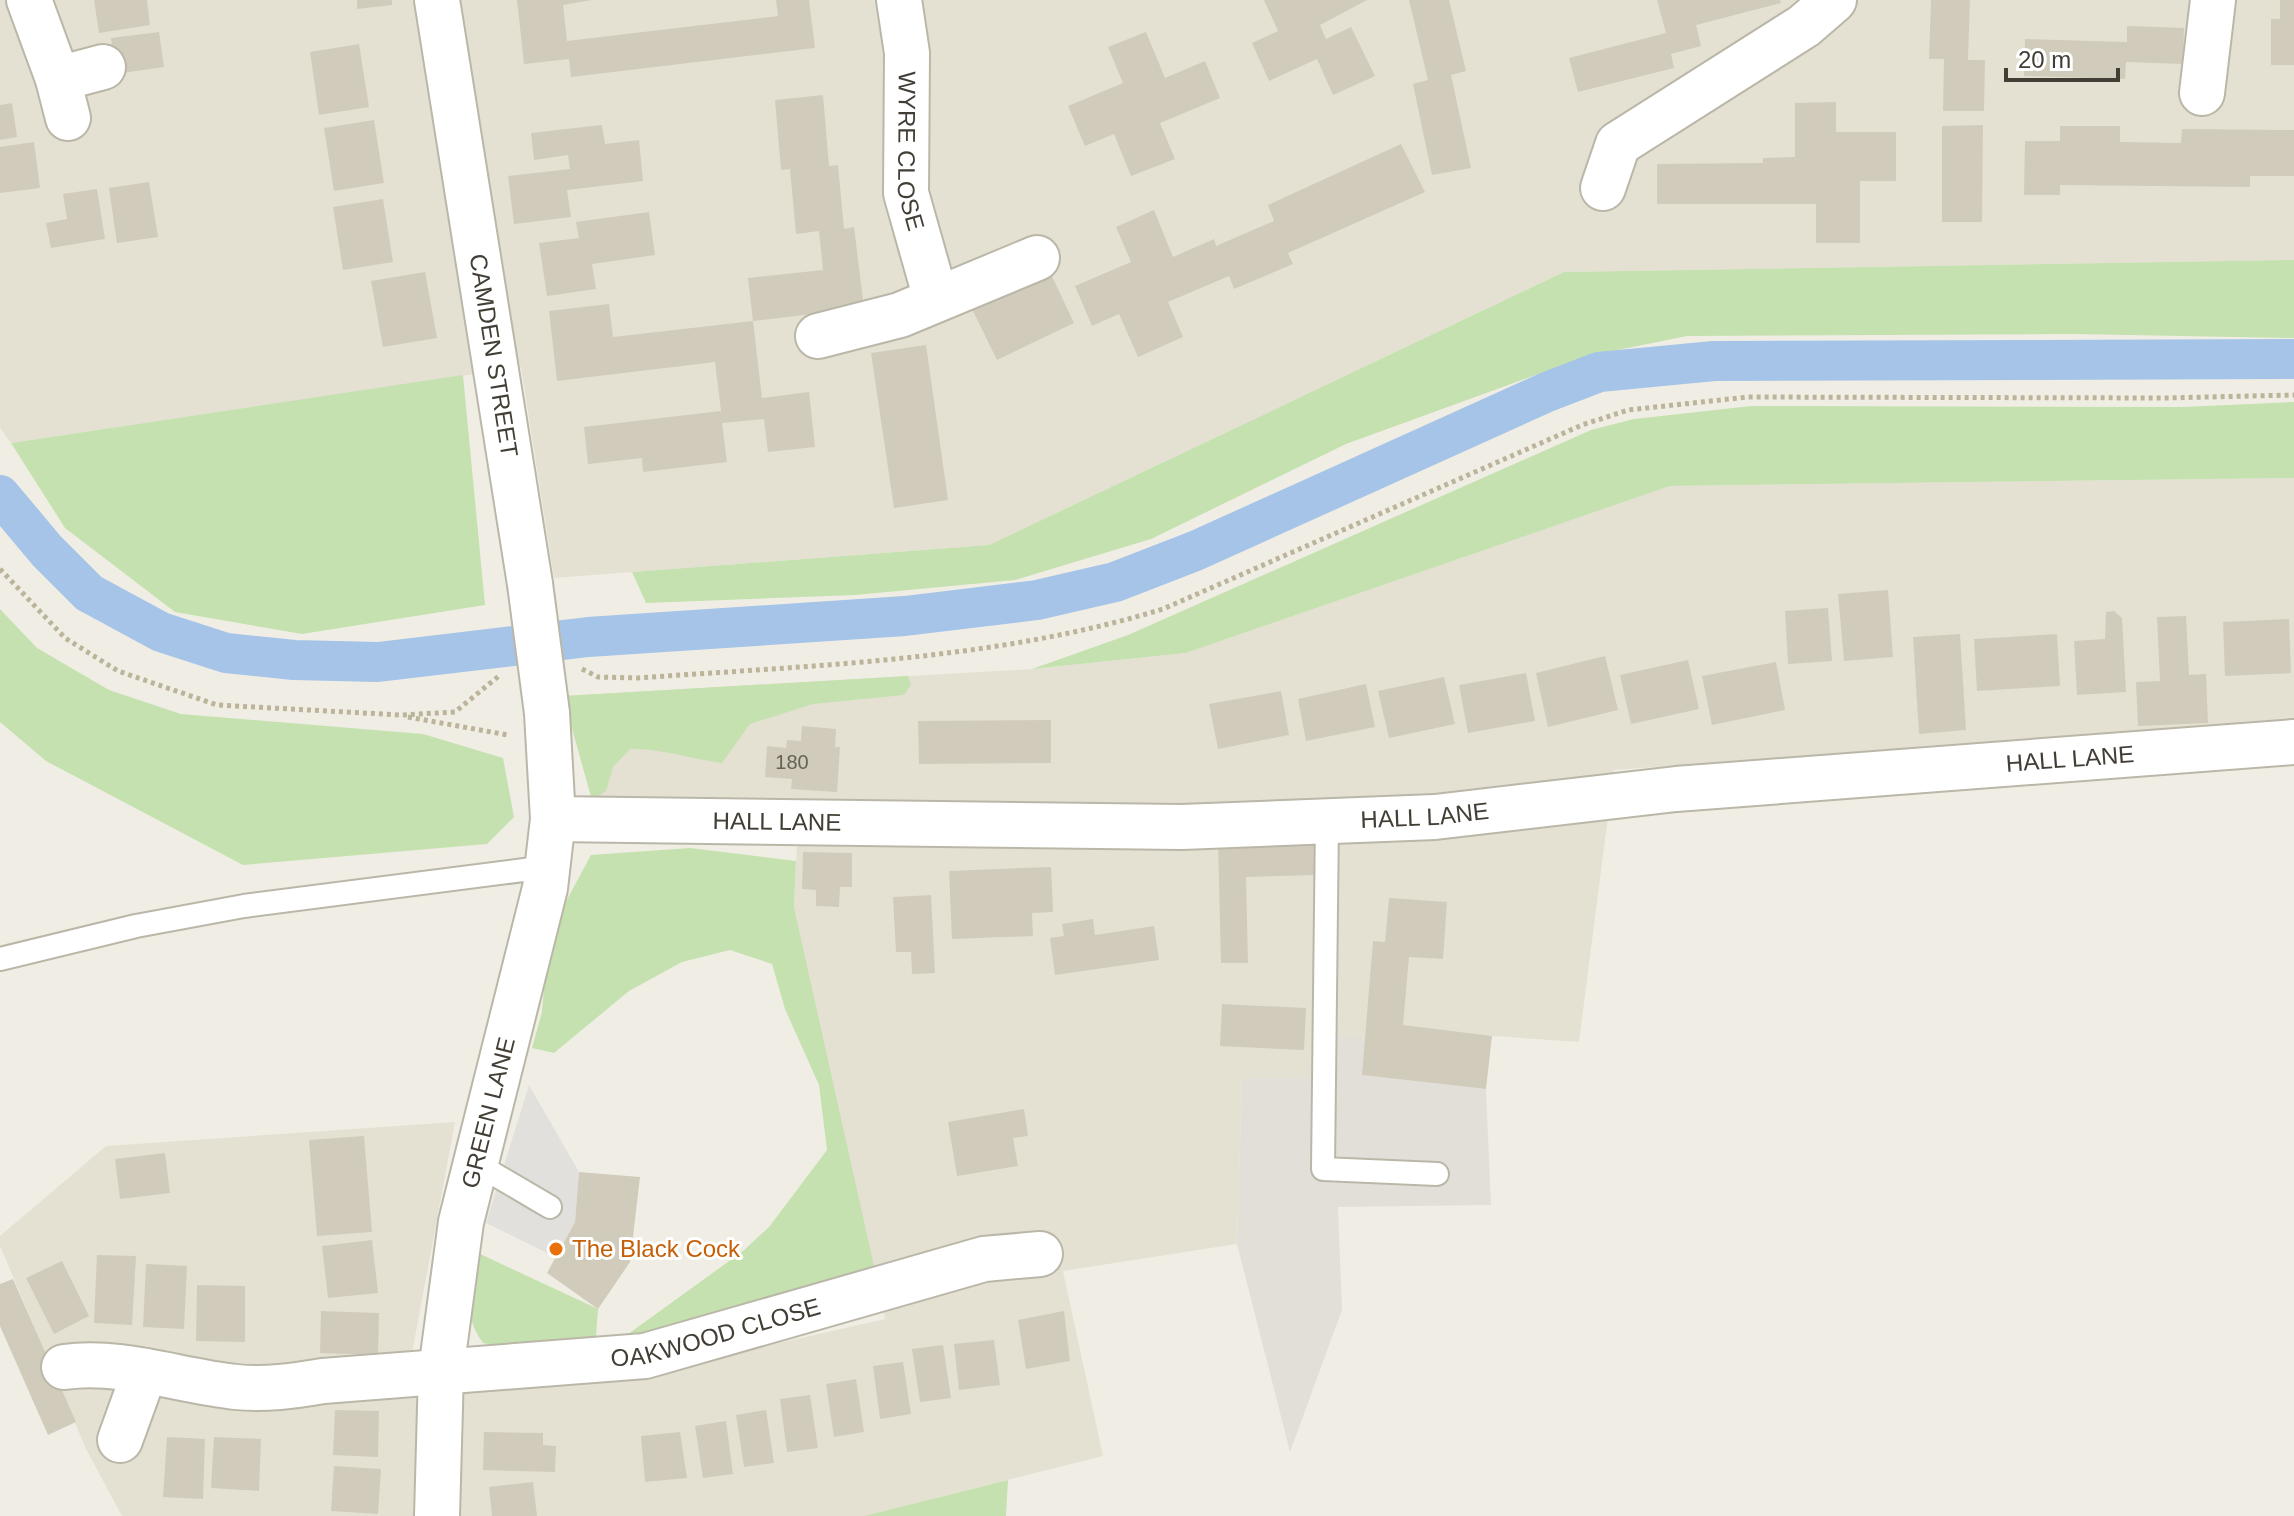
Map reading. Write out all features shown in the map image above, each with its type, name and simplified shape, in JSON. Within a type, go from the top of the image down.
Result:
[{"type":"street","points":[[29,0],[63,99],[103,67]]},
{"type":"street","name":"CAMDEN STREET","points":[[437,0],[530,584],[530,724]]},
{"type":"street","name":"WYRE CLOSE","points":[[899,0],[907,53],[906,193],[936,299]]},
{"type":"street","points":[[1603,188],[1618,144],[1636,136],[1745,60],[1804,26],[1834,0]]},
{"type":"street","points":[[2202,93],[2213,0]]},
{"type":"street","points":[[818,336],[900,315],[1037,258]]},
{"type":"street","name":"GREEN LANE","points":[[437,1516],[441,1371],[461,1222],[547,867],[553,819],[530,724]]},
{"type":"street","name":"HALL LANE","points":[[553,819],[1182,827],[1435,817],[1676,789],[2294,742]]},
{"type":"street","name":"OAKWOOD CLOSE","points":[[64,1367],[94,1363],[236,1387],[278,1389],[323,1381],[645,1356],[980,1245],[1040,1254]]},
{"type":"street","points":[[120,1440],[145,1371]]},
{"type":"lane","points":[[1327,820],[1323,1169],[1437,1174]]},
{"type":"lane","points":[[0,959],[136,926],[244,906],[547,867]]},
{"type":"lane","points":[[475,1163],[550,1207]]},
{"type":"path","points":[[572,663],[598,677],[638,678],[884,660],[1024,645],[1099,628],[1163,609],[1582,425],[1628,410],[1748,397],[2134,399],[2294,395]]},
{"type":"path","points":[[0,569],[65,638],[118,671],[157,687],[217,705],[401,715],[455,712],[510,665]]},
{"type":"path","points":[[401,715],[462,729],[530,724]]},
{"type":"shaded area","points":[[0,0],[2294,0],[2294,260],[1564,272],[989,545],[554,578],[521,367],[11,443],[0,428]]},
{"type":"shaded area","points":[[2294,478],[2294,720],[1614,770],[1579,1042],[1492,1036],[1366,1039],[1308,1078],[1242,1079],[1237,1244],[1063,1271],[1103,1456],[864,1516],[122,1516],[86,1449],[0,1246],[0,1236],[106,1146],[455,1122],[405,1391],[646,1373],[885,1319],[794,907],[799,800],[592,800],[563,696],[1032,669],[1186,653],[1670,486]]},
{"type":"shaded area","points":[[1314,1030],[1366,1039],[1363,1075],[1486,1089],[1491,1205],[1338,1207],[1342,1310],[1290,1452],[1237,1244],[1242,1079],[1308,1078]]},
{"type":"shaded area","points":[[529,1085],[579,1172],[575,1222],[555,1257],[486,1223]]},
{"type":"green space","points":[[2294,260],[2294,338],[2074,334],[1687,336],[1588,356],[1346,444],[1151,539],[1015,580],[855,595],[646,603],[632,572],[989,545],[1564,272]]},
{"type":"green space","points":[[463,375],[485,605],[302,634],[175,612],[65,528],[11,443]]},
{"type":"green space","points":[[2294,402],[2294,478],[1670,486],[1186,653],[1032,669],[1128,635],[1591,430],[1634,419],[1751,406],[2184,407]]},
{"type":"green space","points":[[0,609],[37,648],[109,690],[181,714],[423,734],[503,758],[514,817],[487,844],[243,865],[46,761],[0,722]]},
{"type":"green space","points":[[908,676],[911,685],[904,695],[813,704],[750,724],[722,763],[630,749],[613,767],[606,791],[592,800],[563,696]]},
{"type":"green space","points":[[690,848],[796,861],[794,907],[876,1275],[701,1325],[624,1337],[743,1251],[769,1227],[827,1150],[819,1085],[785,1009],[772,964],[730,950],[682,962],[629,991],[554,1053],[532,1048],[542,1012],[546,965],[557,918],[591,855]]},
{"type":"green space","points":[[476,1252],[598,1309],[595,1349],[507,1348],[483,1343],[472,1321],[469,1299]]},
{"type":"green space","points":[[1008,1480],[1006,1516],[864,1516]]},
{"type":"building","points":[[94,0],[147,0],[150,25],[99,33]]},
{"type":"building","points":[[357,0],[392,0],[392,5],[357,9]]},
{"type":"building","points":[[517,0],[592,0],[563,5],[567,41],[778,16],[776,0],[809,0],[815,48],[571,77],[569,59],[524,64]]},
{"type":"building","points":[[1264,0],[1367,0],[1320,25],[1326,39],[1351,27],[1375,76],[1333,95],[1317,59],[1269,81],[1252,43],[1278,31]]},
{"type":"building","points":[[1409,0],[1449,0],[1466,71],[1451,75],[1471,168],[1432,175],[1413,84],[1428,80]]},
{"type":"building","points":[[1657,0],[1780,0],[1781,3],[1696,25],[1701,46],[1671,54],[1674,68],[1578,92],[1569,58],[1666,33]]},
{"type":"building","points":[[1931,0],[1970,0],[1968,60],[1985,60],[1984,111],[1943,111],[1944,59],[1929,59]]},
{"type":"building","points":[[2280,0],[2294,0],[2294,65],[2271,65],[2271,19],[2280,19]]},
{"type":"building","points":[[2127,26],[2184,28],[2183,64],[2126,62],[2125,79],[2024,76],[2025,39],[2127,42]]},
{"type":"building","points":[[159,32],[164,67],[115,74],[111,38]]},
{"type":"building","points":[[1146,32],[1165,78],[1205,61],[1220,98],[1160,123],[1175,159],[1131,176],[1114,134],[1085,146],[1068,106],[1123,83],[1108,47]]},
{"type":"building","points":[[359,44],[369,107],[319,115],[310,52]]},
{"type":"building","points":[[823,95],[829,166],[838,165],[844,229],[854,227],[864,308],[753,321],[748,278],[823,270],[819,231],[796,234],[790,169],[781,170],[775,100]]},
{"type":"building","points":[[1836,102],[1836,132],[1896,132],[1896,181],[1860,181],[1860,243],[1816,243],[1816,204],[1657,204],[1657,164],[1763,163],[1763,158],[1795,157],[1795,103]]},
{"type":"building","points":[[12,103],[17,137],[0,140],[0,105]]},
{"type":"building","points":[[374,120],[384,183],[334,191],[324,128]]},
{"type":"building","points":[[602,125],[605,144],[639,140],[643,181],[567,190],[571,217],[514,224],[508,176],[570,169],[568,155],[534,160],[531,133]]},
{"type":"building","points":[[1983,125],[1982,222],[1942,222],[1942,126]]},
{"type":"building","points":[[2060,126],[2120,126],[2120,142],[2181,143],[2182,129],[2294,130],[2294,176],[2250,176],[2250,187],[2060,185],[2060,195],[2024,195],[2025,141],[2060,141]]},
{"type":"building","points":[[34,142],[40,188],[0,193],[0,147]]},
{"type":"building","points":[[1401,144],[1425,192],[1288,253],[1293,264],[1234,289],[1229,276],[1168,302],[1183,337],[1138,357],[1119,314],[1092,326],[1075,286],[1131,262],[1116,227],[1154,210],[1173,257],[1214,239],[1216,246],[1274,221],[1268,205]]},
{"type":"building","points":[[149,182],[158,237],[117,243],[109,188]]},
{"type":"building","points":[[97,189],[105,239],[51,248],[46,223],[67,219],[63,194]]},
{"type":"building","points":[[383,199],[393,262],[343,270],[333,207]]},
{"type":"building","points":[[649,212],[655,255],[592,264],[596,289],[547,296],[539,243],[579,238],[576,222]]},
{"type":"building","points":[[425,272],[437,338],[383,347],[371,281]]},
{"type":"building","points":[[1050,272],[1074,323],[997,360],[972,309]]},
{"type":"building","points":[[609,304],[613,337],[753,321],[762,398],[809,392],[815,447],[768,452],[764,419],[722,423],[727,462],[643,472],[642,458],[588,464],[584,427],[721,411],[715,362],[557,381],[549,311]]},
{"type":"building","points":[[926,345],[948,500],[894,508],[871,353]]},
{"type":"building","points":[[1888,590],[1893,657],[1844,661],[1838,594]]},
{"type":"building","points":[[1828,608],[1832,661],[1788,664],[1785,611]]},
{"type":"building","points":[[2114,611],[2122,618],[2126,692],[2077,695],[2074,641],[2105,639],[2106,612]]},
{"type":"building","points":[[2186,616],[2189,675],[2206,674],[2208,723],[2138,726],[2136,682],[2160,681],[2157,617]]},
{"type":"building","points":[[2289,619],[2291,673],[2225,676],[2223,622]]},
{"type":"building","points":[[1960,634],[1966,730],[1919,734],[1913,637]]},
{"type":"building","points":[[2057,634],[2060,686],[1977,691],[1974,639]]},
{"type":"building","points":[[1605,656],[1618,710],[1548,727],[1536,673]]},
{"type":"building","points":[[1688,660],[1699,709],[1631,724],[1620,675]]},
{"type":"building","points":[[1776,662],[1785,710],[1712,725],[1702,676]]},
{"type":"building","points":[[1526,673],[1535,721],[1468,733],[1459,685]]},
{"type":"building","points":[[1444,677],[1455,724],[1389,738],[1378,691]]},
{"type":"building","points":[[1366,684],[1375,727],[1306,741],[1298,699]]},
{"type":"building","points":[[1281,691],[1289,735],[1218,749],[1209,704]]},
{"type":"building","points":[[1051,720],[1051,763],[919,764],[918,721]]},
{"type":"building","points":[[802,726],[836,729],[835,747],[840,747],[837,792],[791,789],[792,779],[765,777],[767,746],[786,748],[787,740],[801,741]]},
{"type":"building","points":[[1314,837],[1315,875],[1246,877],[1248,963],[1221,963],[1218,839]]},
{"type":"building","points":[[803,852],[852,853],[852,887],[840,887],[839,907],[816,906],[816,890],[802,889]]},
{"type":"building","points":[[1051,867],[1053,912],[1032,913],[1033,936],[952,939],[949,871]]},
{"type":"building","points":[[931,895],[935,973],[912,974],[911,952],[896,952],[893,897]]},
{"type":"building","points":[[1389,898],[1447,902],[1443,959],[1409,957],[1403,1025],[1492,1036],[1486,1089],[1362,1075],[1373,941],[1385,942]]},
{"type":"building","points":[[1093,919],[1095,935],[1154,926],[1159,960],[1055,975],[1050,938],[1064,936],[1062,924]]},
{"type":"building","points":[[1222,1004],[1306,1008],[1304,1050],[1220,1046]]},
{"type":"building","points":[[1024,1109],[1028,1136],[1013,1138],[1018,1166],[957,1176],[948,1122]]},
{"type":"building","points":[[364,1136],[372,1232],[317,1236],[309,1140]]},
{"type":"building","points":[[165,1153],[170,1193],[120,1199],[115,1159]]},
{"type":"building","points":[[579,1172],[640,1177],[630,1262],[598,1309],[547,1273],[575,1222]]},
{"type":"building","points":[[372,1240],[378,1293],[328,1298],[322,1246]]},
{"type":"building","points":[[97,1255],[136,1256],[132,1325],[94,1323]]},
{"type":"building","points":[[62,1261],[89,1316],[54,1334],[26,1278]]},
{"type":"building","points":[[146,1264],[187,1266],[184,1329],[143,1327]]},
{"type":"building","points":[[13,1279],[76,1422],[48,1435],[0,1326],[0,1284]]},
{"type":"building","points":[[197,1285],[245,1286],[245,1342],[196,1341]]},
{"type":"building","points":[[321,1311],[379,1313],[378,1355],[320,1353]]},
{"type":"building","points":[[1064,1311],[1070,1361],[1026,1369],[1018,1320]]},
{"type":"building","points":[[994,1340],[1000,1385],[959,1390],[954,1344]]},
{"type":"building","points":[[943,1345],[951,1398],[920,1402],[912,1349]]},
{"type":"building","points":[[903,1362],[911,1414],[880,1419],[873,1366]]},
{"type":"building","points":[[856,1379],[864,1432],[834,1437],[826,1384]]},
{"type":"building","points":[[810,1395],[818,1448],[787,1452],[780,1399]]},
{"type":"building","points":[[335,1410],[379,1411],[378,1457],[333,1455]]},
{"type":"building","points":[[766,1410],[774,1463],[744,1467],[736,1415]]},
{"type":"building","points":[[726,1421],[733,1474],[703,1478],[695,1426]]},
{"type":"building","points":[[484,1432],[543,1433],[543,1445],[556,1446],[555,1472],[483,1470]]},
{"type":"building","points":[[680,1432],[687,1478],[645,1482],[641,1436]]},
{"type":"building","points":[[167,1437],[205,1439],[203,1499],[163,1497]]},
{"type":"building","points":[[214,1437],[261,1439],[259,1491],[211,1488]]},
{"type":"building","points":[[334,1466],[381,1469],[378,1514],[331,1511]]},
{"type":"building","points":[[533,1482],[537,1516],[492,1516],[489,1487]]},
{"type":"waterway","points":[[0,495],[47,551],[89,593],[161,632],[226,653],[294,660],[378,662],[588,637],[905,616],[1037,600],[1115,582],[1195,551],[1547,392],[1599,372],[1714,361],[2294,359]]},
{"type":"place","name":"The Black Cock","points":[[556,1249]]}]
